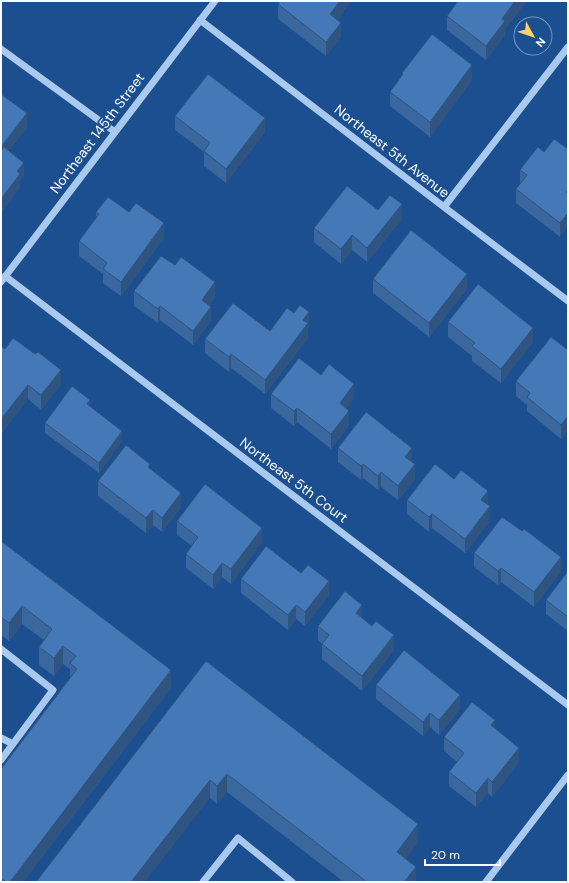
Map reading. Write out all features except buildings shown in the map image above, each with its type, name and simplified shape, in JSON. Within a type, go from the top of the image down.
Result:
[{"type":"street","name":"Northeast 145th Street","points":[[3,279],[215,1]]},
{"type":"street","name":"Northeast 5th Avenue","points":[[200,20],[568,301]]},
{"type":"street","points":[[444,207],[568,46]]},
{"type":"street","points":[[1,48],[115,132]]},
{"type":"street","name":"Northeast 5th Court","points":[[3,279],[568,705]]},
{"type":"street","points":[[1,649],[54,690],[1,760]]},
{"type":"street","points":[[1,738],[13,744]]},
{"type":"street","points":[[486,882],[568,775]]},
{"type":"street","points":[[203,882],[238,838],[292,882]]}]
